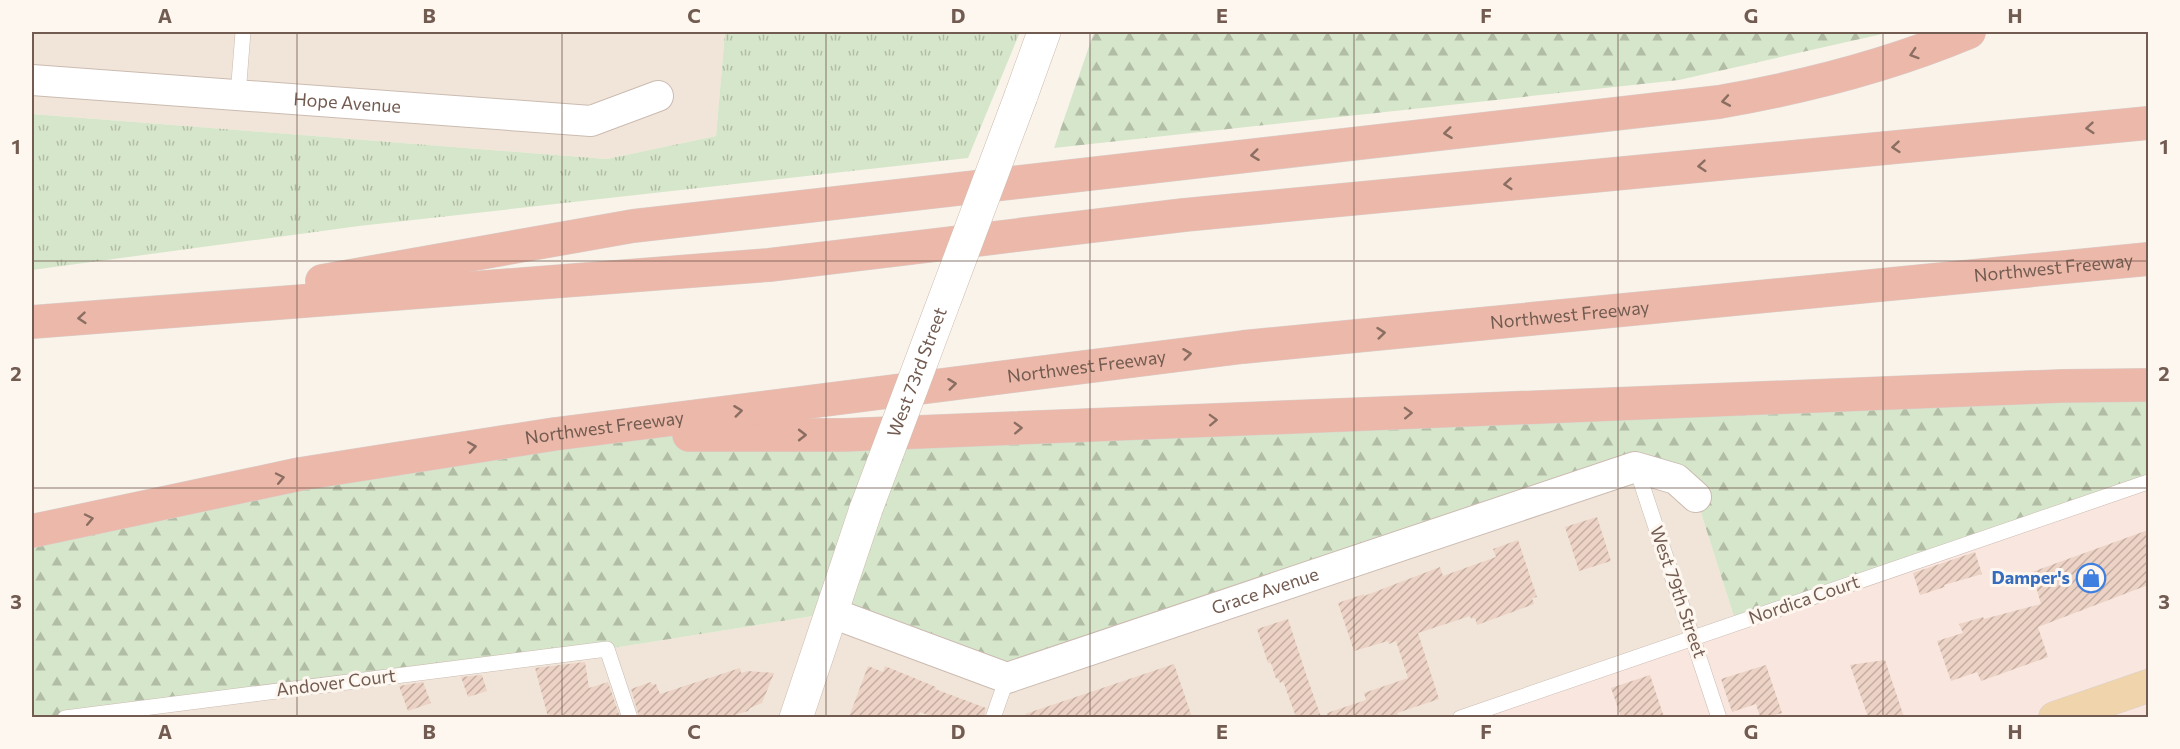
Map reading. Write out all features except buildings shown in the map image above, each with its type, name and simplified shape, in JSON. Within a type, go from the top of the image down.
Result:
[{"type":"highway","points":[[133,314],[633,226],[1719,102],[1845,76],[1927,50],[1969,32]]},
{"type":"highway","points":[[32,322],[769,265],[1184,215],[2148,123]]},
{"type":"highway","name":"Northwest Freeway","points":[[32,531],[300,474],[555,434],[1243,346],[2148,259]]},
{"type":"highway","points":[[555,434],[844,435],[2014,388],[2148,385]]},
{"type":"main road","points":[[2055,717],[2148,686]]},
{"type":"street","name":"West 73rd Street","points":[[796,717],[866,509],[1044,32]]},
{"type":"street","name":"Hope Avenue","points":[[32,80],[591,121],[658,96]]},
{"type":"street","points":[[1635,466],[1676,479],[1696,497]]},
{"type":"street","name":"Grace Avenue","points":[[1007,678],[1635,466]]},
{"type":"street","points":[[832,613],[1007,678]]},
{"type":"lane","points":[[238,95],[243,32]]},
{"type":"lane","name":"West 79th Street","points":[[1635,466],[1719,717]]},
{"type":"lane","name":"Nordica Court","points":[[1460,717],[2148,482]]},
{"type":"lane","name":"Andover Court","points":[[65,717],[607,649],[630,717]]},
{"type":"lane","points":[[995,715],[1007,678]]},
{"type":"shaded area","points":[[32,32],[725,32],[716,136],[607,159],[32,114]]},
{"type":"shaded area","points":[[1635,467],[1696,497],[1736,623],[1478,717],[65,718],[607,649],[832,613]]},
{"type":"shaded area","points":[[2148,482],[2148,717],[1478,718]]},
{"type":"green space","points":[[725,32],[1020,32],[968,158],[359,226],[32,270],[32,114],[607,159],[716,136]]},
{"type":"green space","points":[[1094,32],[1891,32],[1679,80],[1054,148]]},
{"type":"green space","points":[[2148,385],[2148,482],[1736,623],[1696,497],[1635,467],[1007,678],[832,613],[607,649],[65,717],[32,717],[32,531],[555,434]]},
{"type":"place","name":"Damper's","points":[[2091,578]]}]
